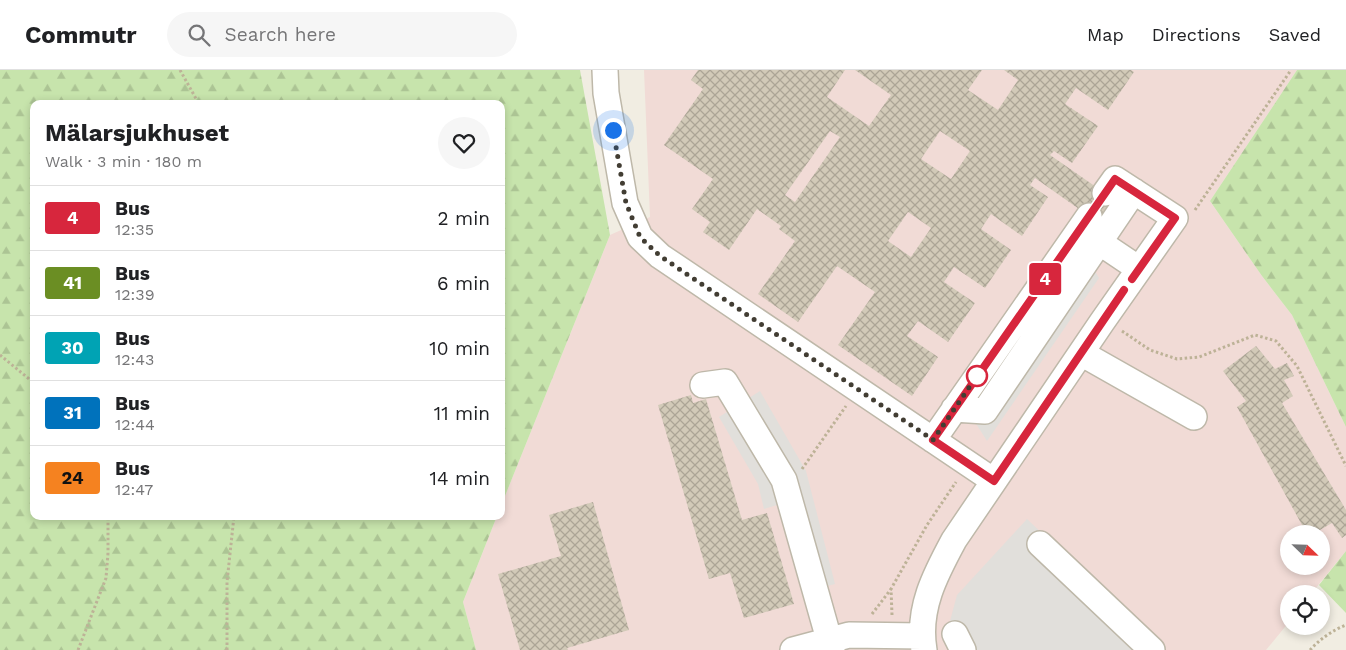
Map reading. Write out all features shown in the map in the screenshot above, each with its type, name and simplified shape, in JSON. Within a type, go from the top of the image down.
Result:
[{"type":"street","points":[[605,70],[606,93],[626,203],[640,237],[660,256],[994,481]]},
{"type":"street","points":[[793,650],[831,645],[849,635],[894,636],[923,643],[922,616],[934,577],[954,540],[1080,353],[1175,218],[1118,188],[1099,242],[984,411],[954,409]]},
{"type":"street","points":[[933,440],[1089,216]]},
{"type":"street","points":[[1099,242],[1139,269]]},
{"type":"street","points":[[1080,353],[1194,417]]},
{"type":"street","points":[[703,385],[725,382],[784,480],[831,645]]},
{"type":"street","points":[[1040,544],[1152,650]]},
{"type":"path","points":[[180,70],[197,100]]},
{"type":"path","points":[[1116,326],[1150,350],[1177,359],[1199,357],[1255,335],[1276,341],[1297,366],[1346,466]]},
{"type":"path","points":[[0,355],[30,380]]},
{"type":"path","points":[[784,480],[800,471],[846,406]]},
{"type":"path","points":[[894,636],[891,589],[927,525],[968,464]]},
{"type":"path","points":[[78,650],[106,578],[108,520]]},
{"type":"path","points":[[227,650],[227,582],[233,520]]},
{"type":"path","points":[[1310,650],[1339,627],[1346,625]]},
{"type":"shaded area","points":[[644,70],[1297,70],[1210,201],[1262,276],[1292,315],[1346,427],[1346,551],[1330,571],[1330,525],[1280,525],[1280,575],[1326,575],[1318,585],[1280,585],[1280,633],[1266,650],[476,650],[463,602],[495,520],[505,520],[505,496],[610,235],[650,217]]},
{"type":"shaded area","points":[[1085,254],[1099,278],[987,441],[973,419]]},
{"type":"shaded area","points":[[760,391],[806,471],[835,584],[804,592],[780,504],[764,509],[758,484],[719,417]]},
{"type":"shaded area","points":[[1027,519],[1165,650],[956,650],[947,632],[957,595]]},
{"type":"green space","points":[[0,70],[580,70],[610,235],[505,496],[505,100],[30,100],[30,520],[495,520],[463,602],[476,650],[0,650]]},
{"type":"green space","points":[[1297,70],[1346,70],[1346,427],[1292,315],[1262,276],[1210,201]]},
{"type":"green space","points":[[1346,551],[1346,613],[1330,596],[1330,585],[1319,585],[1327,575],[1330,575],[1330,571]]},
{"type":"building","points":[[698,70],[845,70],[827,97],[869,126],[891,95],[855,70],[982,70],[968,90],[998,110],[1018,80],[1004,70],[1131,70],[1134,72],[1108,110],[1076,88],[1065,104],[1098,126],[1072,163],[1054,151],[1050,155],[1122,205],[1106,228],[1035,178],[1030,185],[1048,197],[1022,236],[991,214],[981,229],[1011,250],[985,288],[954,267],[944,282],[975,303],[948,342],[918,321],[907,336],[938,357],[912,396],[838,345],[875,292],[837,266],[798,322],[758,294],[795,241],[779,229],[781,226],[757,209],[729,250],[703,232],[710,222],[692,209],[713,179],[664,145],[703,89],[691,80]],"holes":[[[830,131],[840,137],[795,202],[785,195]],[[940,131],[970,151],[951,179],[921,159]],[[908,212],[931,228],[911,257],[888,241]]]},
{"type":"building","points":[[1256,346],[1275,369],[1287,363],[1294,376],[1284,380],[1293,396],[1282,403],[1346,510],[1346,535],[1342,538],[1332,523],[1329,525],[1302,525],[1237,407],[1246,401],[1223,371]]},
{"type":"building","points":[[691,395],[693,403],[706,399],[742,520],[767,513],[794,604],[744,618],[730,573],[709,579],[658,405]]},
{"type":"building","points":[[593,502],[629,630],[567,648],[568,650],[520,650],[498,574],[561,556],[549,515]]},
{"type":"bus line","name":"4","points":[[1124,290],[994,481],[933,440],[1115,179],[1175,218],[1132,279]]},
{"type":"route","points":[[613,130],[626,203],[640,237],[660,256],[933,440],[977,376]]}]
